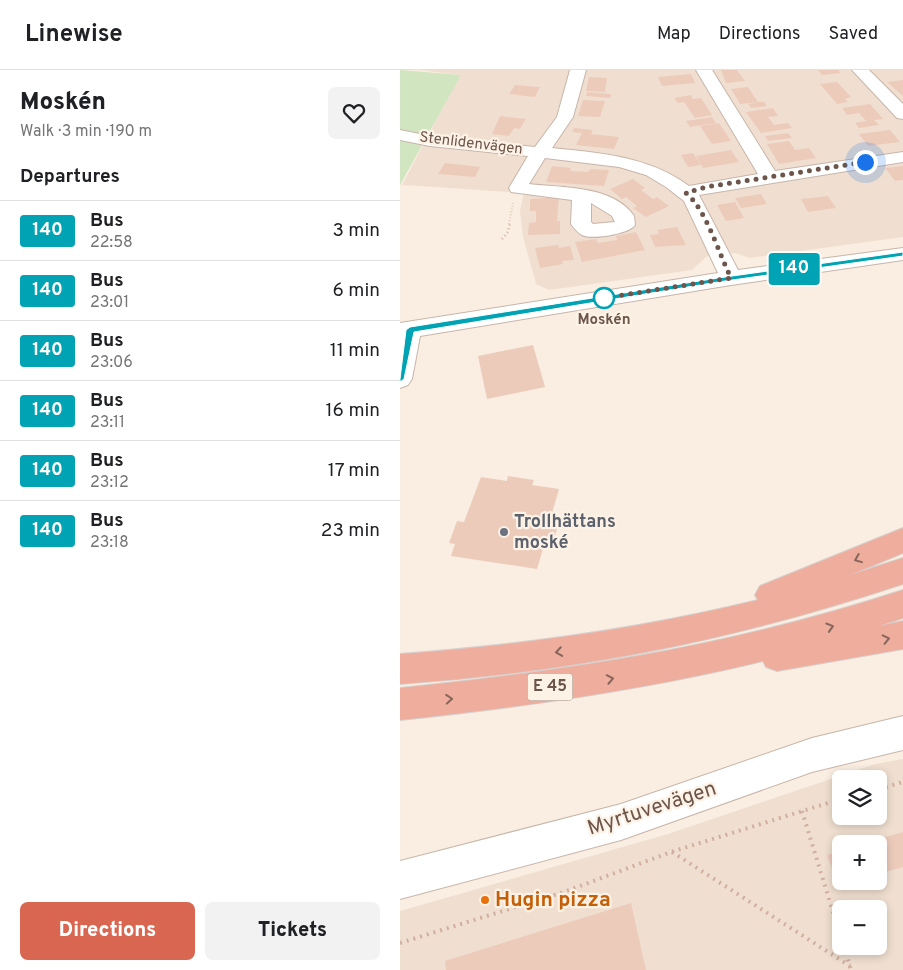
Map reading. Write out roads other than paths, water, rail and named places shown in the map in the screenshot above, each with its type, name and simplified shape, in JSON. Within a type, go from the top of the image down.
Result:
[{"type":"highway","points":[[676,634],[903,540]]},
{"type":"highway","name":"E 45","points":[[400,669],[510,660],[676,634],[786,606],[903,571]]},
{"type":"highway","name":"E 45","points":[[400,704],[485,696],[601,681],[698,662],[804,634],[903,604]]},
{"type":"highway","points":[[698,662],[793,655],[903,635]]},
{"type":"street","points":[[542,152],[564,117],[578,70]]},
{"type":"street","points":[[704,70],[769,177]]},
{"type":"street","points":[[860,70],[903,114]]},
{"type":"street","name":"Stenlidenvägen","points":[[400,135],[430,141],[621,162],[652,171],[692,198],[703,217],[731,278]]},
{"type":"street","name":"Stenlidenvägen","points":[[542,152],[525,173],[518,188],[582,196]]},
{"type":"street","points":[[686,193],[706,187],[903,156]]},
{"type":"street","points":[[400,379],[405,330],[731,278],[903,254]]},
{"type":"street","name":"Myrtuvevägen","points":[[400,880],[621,822],[812,755],[903,732]]},
{"type":"place","name":"Moskén","points":[[604,298]]},
{"type":"place","name":"Trollhättans moské","points":[[504,532]]},
{"type":"place","name":"Hugin pizza","points":[[485,900]]}]
